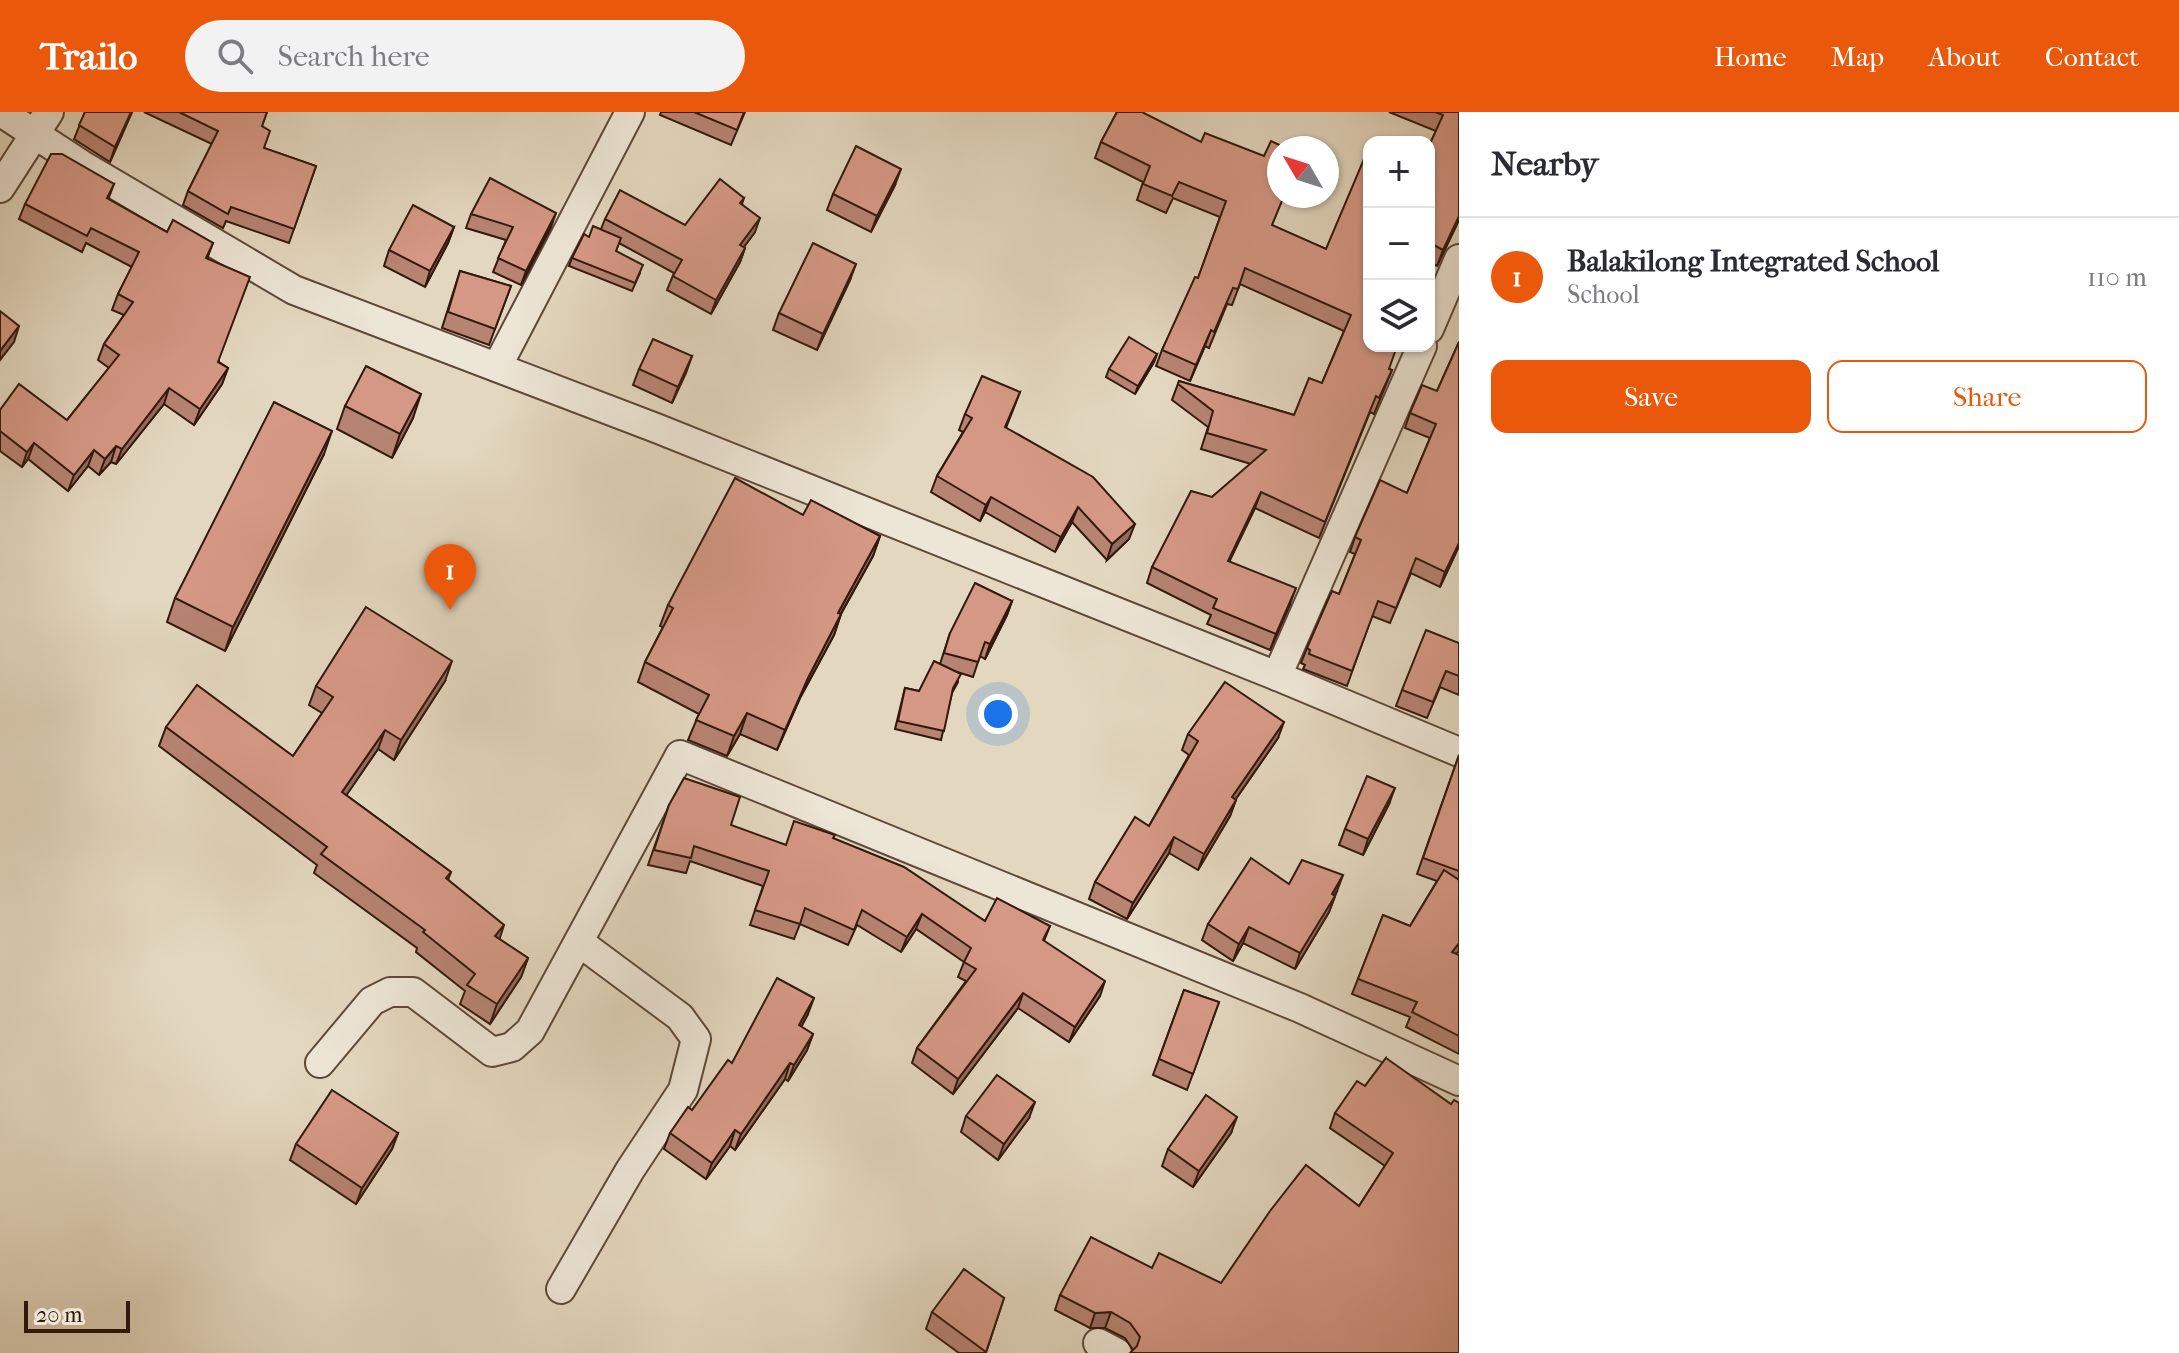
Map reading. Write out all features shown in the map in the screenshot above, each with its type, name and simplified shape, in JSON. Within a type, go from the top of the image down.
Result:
[{"type":"street","points":[[1,112],[35,137],[294,290],[671,434],[1459,752]]},
{"type":"street","points":[[0,188],[49,112]]},
{"type":"street","points":[[497,367],[630,112]]},
{"type":"street","points":[[1435,315],[1459,259]]},
{"type":"street","points":[[1277,676],[1419,352]]},
{"type":"street","points":[[320,1063],[372,1001],[390,992],[413,992],[492,1052],[512,1047],[530,1031],[680,755],[1300,1008],[1459,1081]]},
{"type":"street","points":[[561,1289],[630,1170],[683,1090],[696,1039],[680,1017],[579,942]]},
{"type":"building","points":[[85,112],[131,112],[115,147],[79,125]]},
{"type":"building","points":[[179,112],[267,112],[262,126],[270,131],[264,148],[316,166],[294,229],[231,207],[228,214],[188,191],[218,131]]},
{"type":"building","points":[[694,112],[744,112],[737,130]]},
{"type":"building","points":[[1117,112],[1142,112],[1201,142],[1205,133],[1264,156],[1267,150],[1267,208],[1279,208],[1272,225],[1326,249],[1363,161],[1363,352],[1395,352],[1389,369],[1392,370],[1379,398],[1376,396],[1325,522],[1261,492],[1228,561],[1296,588],[1276,634],[1213,608],[1217,599],[1152,567],[1191,491],[1212,497],[1266,450],[1207,433],[1213,411],[1178,384],[1179,381],[1294,415],[1309,378],[1322,383],[1351,315],[1245,268],[1238,289],[1233,288],[1196,365],[1162,350],[1195,277],[1198,278],[1226,201],[1179,182],[1172,196],[1143,184],[1150,166],[1101,142]]},
{"type":"building","points":[[1435,112],[1459,112],[1459,216],[1443,250],[1435,246],[1434,136],[1443,115]]},
{"type":"building","points":[[856,146],[901,169],[877,216],[833,194]]},
{"type":"building","points":[[51,154],[62,154],[114,184],[107,198],[167,232],[173,220],[213,243],[206,258],[250,277],[218,362],[228,368],[200,409],[169,388],[122,449],[116,446],[105,459],[94,450],[74,475],[34,443],[27,452],[0,431],[0,410],[19,384],[67,420],[119,355],[104,344],[133,302],[118,294],[139,252],[91,228],[87,236],[25,204]]},
{"type":"building","points":[[490,178],[556,213],[526,271],[498,258],[513,227],[471,214]]},
{"type":"building","points":[[720,179],[744,198],[740,203],[760,218],[740,245],[745,248],[716,300],[673,276],[682,260],[605,219],[620,190],[685,225]]},
{"type":"building","points":[[413,205],[454,227],[430,271],[389,250]]},
{"type":"building","points":[[593,226],[621,238],[616,251],[643,265],[635,283],[572,258],[584,234],[589,237]]},
{"type":"building","points":[[813,243],[856,264],[823,334],[779,313]]},
{"type":"building","points":[[460,271],[511,286],[495,329],[448,312]]},
{"type":"building","points":[[0,311],[19,326],[0,351]]},
{"type":"building","points":[[1129,337],[1157,354],[1138,386],[1109,369]]},
{"type":"building","points":[[653,339],[692,356],[678,387],[639,369]]},
{"type":"building","points":[[1459,342],[1459,543],[1445,572],[1416,558],[1396,608],[1378,601],[1352,671],[1309,654],[1307,648],[1332,591],[1339,594],[1361,540],[1355,537],[1380,480],[1407,493],[1436,424],[1410,413],[1422,385],[1437,391]]},
{"type":"building","points":[[366,366],[421,394],[400,434],[345,406]]},
{"type":"building","points":[[982,376],[1020,392],[1005,427],[1093,477],[1135,524],[1112,544],[1078,507],[1061,537],[991,497],[986,505],[937,476],[972,418],[965,414]]},
{"type":"building","points":[[274,402],[332,431],[233,627],[175,598]]},
{"type":"building","points":[[735,478],[803,515],[811,500],[880,536],[838,613],[841,614],[785,730],[747,713],[734,736],[696,720],[709,695],[645,662],[673,608],[668,605]]},
{"type":"building","points":[[975,583],[1012,601],[990,644],[985,642],[978,662],[944,653],[950,633]]},
{"type":"building","points":[[366,607],[452,661],[401,740],[385,730],[342,792],[451,872],[446,878],[504,925],[495,936],[528,958],[497,1004],[467,985],[475,974],[423,932],[425,930],[321,854],[327,847],[166,727],[197,685],[293,756],[333,697],[316,686]]},
{"type":"building","points":[[1426,630],[1459,643],[1459,676],[1446,671],[1433,702],[1402,690]]},
{"type":"building","points":[[934,661],[961,674],[953,688],[944,731],[898,721],[905,688],[919,691]]},
{"type":"building","points":[[1225,682],[1284,722],[1232,797],[1236,800],[1204,854],[1174,837],[1133,903],[1095,882],[1135,817],[1149,826],[1198,741],[1188,734]]},
{"type":"building","points":[[1459,755],[1459,871],[1423,858]]},
{"type":"building","points":[[1367,776],[1395,788],[1368,839],[1345,829]]},
{"type":"building","points":[[684,778],[740,797],[731,825],[786,845],[794,821],[835,835],[833,838],[904,867],[985,921],[997,898],[1050,926],[1043,940],[1105,981],[1075,1027],[1023,993],[958,1079],[917,1048],[976,969],[964,962],[971,948],[922,914],[907,937],[862,910],[854,930],[805,908],[800,924],[755,910],[769,871],[694,846],[691,858],[654,850],[669,805]]},
{"type":"building","points":[[1251,858],[1289,884],[1302,860],[1343,875],[1332,894],[1335,896],[1300,953],[1249,927],[1239,944],[1208,924]]},
{"type":"building","points":[[1444,870],[1459,880],[1459,943],[1452,952],[1459,955],[1459,1036],[1412,1012],[1417,1002],[1358,979],[1383,915],[1410,926]]},
{"type":"building","points":[[777,978],[814,998],[799,1025],[813,1034],[794,1065],[790,1063],[741,1134],[735,1130],[712,1163],[670,1133],[688,1107],[692,1110],[728,1060],[732,1063]]},
{"type":"building","points":[[1184,990],[1219,1002],[1193,1074],[1159,1059]]},
{"type":"building","points":[[1386,1058],[1451,1104],[1454,1100],[1459,1103],[1459,1353],[1130,1353],[1140,1337],[1130,1323],[1111,1312],[1095,1313],[1060,1295],[1091,1237],[1152,1268],[1159,1253],[1221,1283],[1306,1165],[1359,1206],[1393,1153],[1335,1113],[1357,1081],[1365,1086]]},
{"type":"building","points":[[997,1075],[1035,1102],[1004,1144],[966,1116]]},
{"type":"building","points":[[332,1090],[398,1133],[362,1188],[296,1144]]},
{"type":"building","points":[[1206,1095],[1237,1117],[1199,1171],[1168,1149]]},
{"type":"building","points":[[964,1269],[1004,1298],[986,1352],[932,1312]]},
{"type":"place","name":"Balakilong Integrated School","points":[[450,610]]}]
